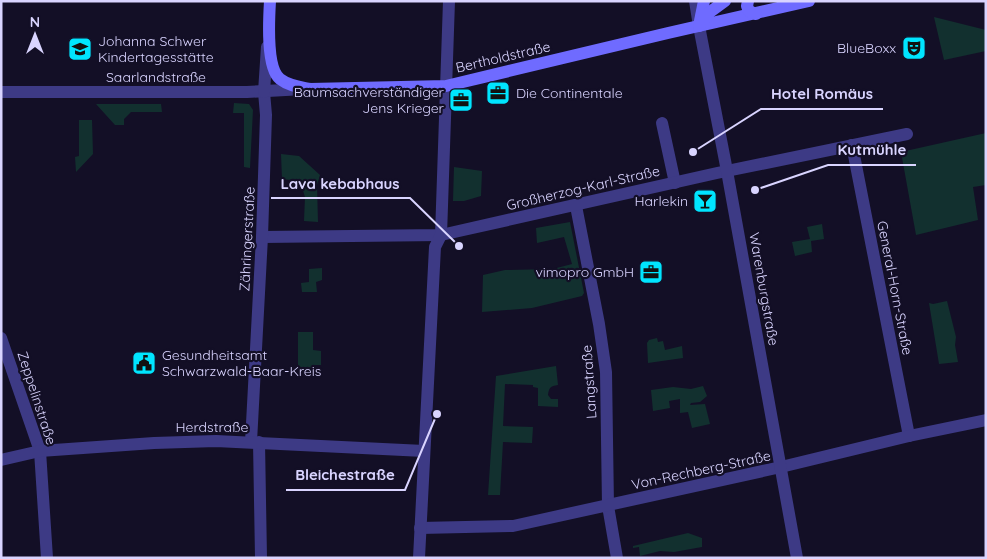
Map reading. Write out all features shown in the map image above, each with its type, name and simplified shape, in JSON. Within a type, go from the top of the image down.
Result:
[{"type":"main road","name":"Zähringerstraße","points":[[270,1],[268,37],[274,72],[279,78],[290,85],[310,89]]},
{"type":"main road","name":"Warenburgstraße","points":[[699,26],[704,1]]},
{"type":"main road","points":[[699,26],[710,12],[725,1]]},
{"type":"main road","points":[[748,1],[749,11],[756,14]]},
{"type":"main road","name":"Bertholdstraße","points":[[310,89],[446,86],[809,1]]},
{"type":"street","points":[[419,558],[435,247],[441,235],[449,1]]},
{"type":"street","name":"Warenburgstraße","points":[[694,1],[727,171],[797,558]]},
{"type":"street","name":"Zähringerstraße","points":[[261,558],[255,442],[266,115],[264,92],[268,37]]},
{"type":"street","name":"Saarlandstraße","points":[[1,92],[264,92],[310,89]]},
{"type":"street","points":[[662,123],[675,183]]},
{"type":"street","name":"Großherzog-Karl-Straße","points":[[262,237],[441,235],[727,171],[907,134]]},
{"type":"street","name":"General-Horn-Straße","points":[[852,145],[909,436]]},
{"type":"street","name":"Langstraße","points":[[576,206],[599,324],[606,372],[608,506],[617,558]]},
{"type":"street","name":"Zeppelinstraße","points":[[1,338],[40,451],[47,558]]},
{"type":"street","name":"Von-Rechberg-Straße","points":[[420,528],[513,526],[781,468],[909,436],[986,420]]},
{"type":"street","name":"Herdstraße","points":[[1,460],[40,451],[154,443],[255,442],[424,451]]},
{"type":"green space","points":[[934,17],[986,30],[986,51],[944,60]]},
{"type":"green space","points":[[234,103],[249,104],[253,110],[250,168],[244,167],[244,113],[233,113]]},
{"type":"green space","points":[[96,104],[161,104],[162,112],[131,112],[124,119],[124,125],[115,125]]},
{"type":"green space","points":[[79,120],[92,120],[93,154],[76,172],[75,157],[79,156]]},
{"type":"green space","points":[[986,133],[986,185],[973,187],[978,220],[916,235],[901,152]]},
{"type":"green space","points":[[281,154],[299,156],[320,175],[317,185],[318,222],[304,221],[305,197],[300,181],[282,179]]},
{"type":"green space","points":[[454,167],[482,171],[481,196],[464,201],[453,201]]},
{"type":"green space","points":[[570,222],[584,293],[582,296],[532,308],[482,312],[483,275],[505,270],[553,269],[572,264],[564,237],[537,243],[536,228]]},
{"type":"green space","points":[[822,224],[824,239],[811,241],[812,252],[795,256],[792,242],[810,239],[807,227]]},
{"type":"green space","points":[[322,268],[322,280],[316,282],[317,292],[302,292],[301,283],[309,282],[309,269]]},
{"type":"green space","points":[[947,301],[956,337],[955,345],[958,362],[939,364],[929,303]]},
{"type":"green space","points":[[298,332],[313,332],[313,350],[321,351],[321,365],[312,365],[312,368],[298,367]]},
{"type":"green space","points":[[657,338],[658,342],[663,341],[665,350],[682,346],[683,358],[648,363],[647,343],[649,340]]},
{"type":"green space","points":[[556,366],[558,385],[550,388],[548,395],[551,399],[558,399],[558,407],[538,406],[538,388],[533,387],[533,385],[505,384],[503,426],[533,427],[532,443],[503,442],[500,495],[488,495],[496,376]]},
{"type":"green space","points":[[703,386],[707,396],[700,402],[691,403],[690,405],[705,404],[710,424],[692,428],[688,412],[680,413],[680,399],[669,401],[670,408],[653,411],[651,390],[673,387],[691,389]]},
{"type":"green space","points":[[688,533],[702,538],[702,547],[674,552],[660,551],[640,556],[639,547],[633,548],[633,546]]},
{"type":"place","name":"BlueBoxx","points":[[914,48]]},
{"type":"place","name":"Johanna Schwer Kindertagesstätte","points":[[80,49]]},
{"type":"place","name":"Die Continentale","points":[[498,93]]},
{"type":"place","name":"Baumsachverständiger Jens Krieger","points":[[461,100]]},
{"type":"place","name":"Hotel Romäus","points":[[693,152]]},
{"type":"place","name":"Kutmühle","points":[[755,190]]},
{"type":"place","name":"Harlekin","points":[[705,201]]},
{"type":"place","name":"Lava kebabhaus","points":[[459,246]]},
{"type":"place","name":"vimopro GmbH","points":[[651,272]]},
{"type":"place","name":"Gesundheitsamt Schwarzwald-Baar-Kreis","points":[[144,363]]},
{"type":"place","name":"Bleichestraße","points":[[437,414]]}]
